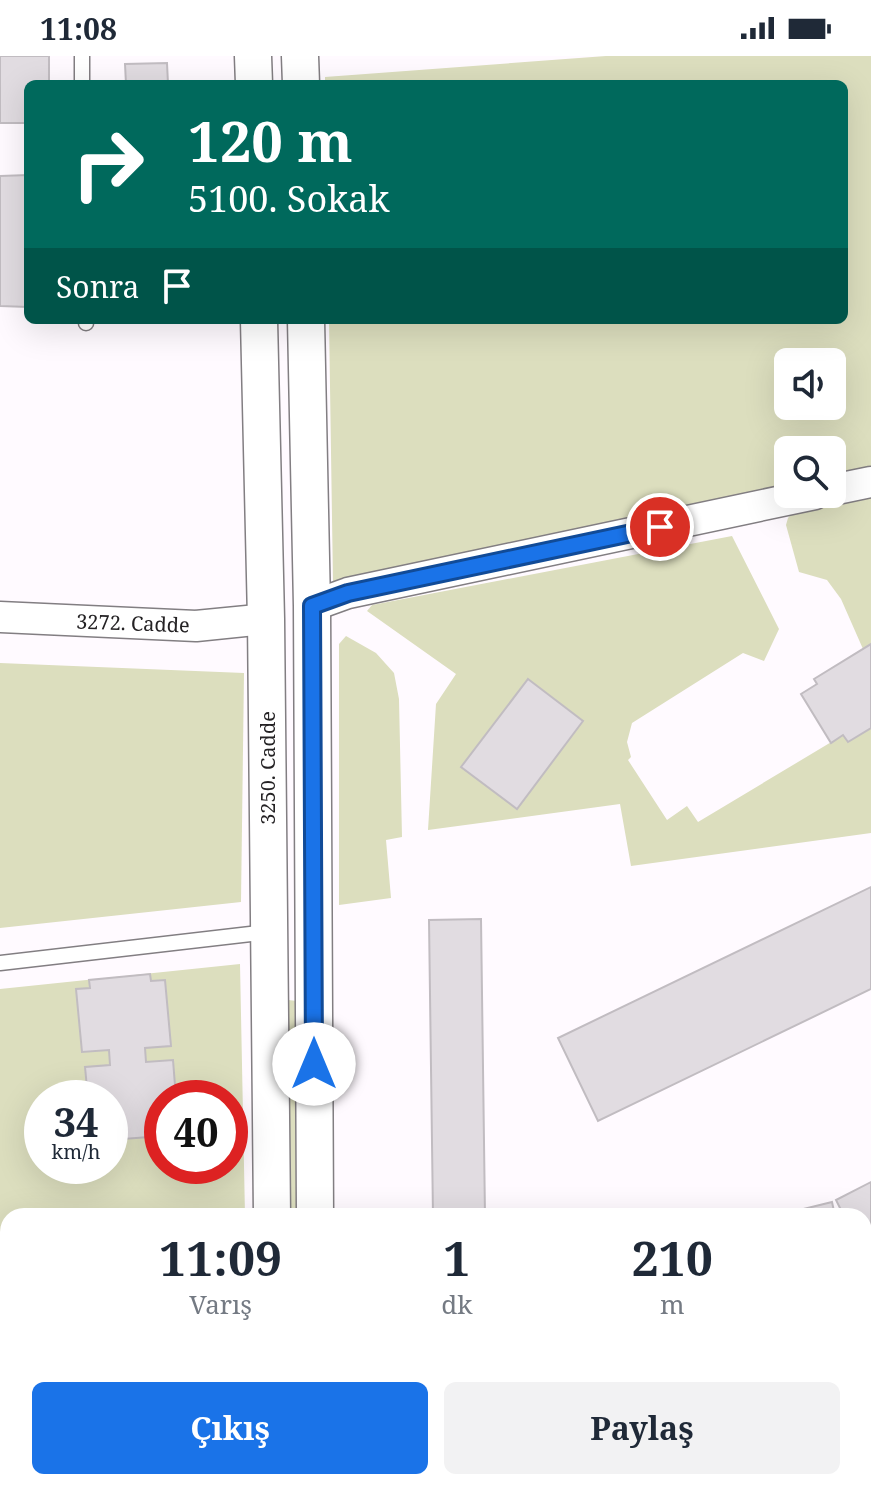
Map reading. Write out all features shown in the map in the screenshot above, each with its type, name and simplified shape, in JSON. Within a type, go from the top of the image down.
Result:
[{"type":"street","points":[[253,56],[254,80]]},
{"type":"street","points":[[300,56],[301,80]]},
{"type":"street","name":"3250. Cadde","points":[[259,324],[266,619],[272,1208]]},
{"type":"street","points":[[306,324],[312,606],[315,1208]]},
{"type":"street","points":[[846,487],[871,482]]},
{"type":"street","points":[[266,619],[348,593],[774,503]]},
{"type":"street","name":"3272. Cadde","points":[[0,617],[196,626],[266,619]]},
{"type":"lane","points":[[82,56],[82,80]]},
{"type":"lane","points":[[0,963],[269,932]]},
{"type":"green space","points":[[606,56],[871,56],[871,469],[846,474],[846,436],[774,436],[774,490],[333,583],[329,324],[848,324],[848,80],[325,80],[325,77]]},
{"type":"green space","points":[[871,495],[871,644],[863,649],[841,599],[827,580],[799,572],[786,525],[794,511],[846,508],[846,500]]},
{"type":"green space","points":[[732,536],[779,629],[764,661],[743,653],[632,723],[627,742],[631,757],[628,760],[667,820],[687,806],[698,822],[843,735],[848,742],[871,728],[871,833],[631,866],[620,804],[428,830],[436,704],[456,674],[367,611],[372,605]]},
{"type":"green space","points":[[346,636],[376,653],[394,673],[399,699],[402,837],[386,840],[391,898],[339,905],[339,644]]},
{"type":"green space","points":[[0,663],[244,673],[241,902],[0,928]]},
{"type":"green space","points":[[240,964],[242,1080],[144,1080],[144,1184],[244,1184],[245,1208],[0,1208],[0,989]]},
{"type":"green space","points":[[288,1000],[297,1001],[300,1208],[291,1208]]},
{"type":"building","points":[[0,56],[49,56],[49,80],[24,80],[24,123],[0,123]]},
{"type":"building","points":[[167,63],[168,80],[126,80],[125,64]]},
{"type":"building","points":[[24,175],[24,307],[0,306],[0,176]]},
{"type":"building","points":[[871,644],[871,728],[848,742],[843,735],[831,743],[801,694],[817,684],[814,679]]},
{"type":"building","points":[[528,679],[583,721],[517,809],[461,767]]},
{"type":"building","points":[[871,887],[871,989],[598,1121],[558,1038]]},
{"type":"building","points":[[481,919],[485,1208],[433,1208],[429,920]]},
{"type":"building","points":[[150,974],[151,981],[165,980],[171,1046],[145,1048],[146,1062],[173,1060],[175,1080],[144,1080],[144,1137],[128,1139],[128,1080],[86,1080],[85,1067],[110,1065],[109,1050],[82,1052],[76,989],[90,988],[89,980]]},
{"type":"building","points":[[871,1182],[871,1208],[840,1208],[836,1200]]},
{"type":"building","points":[[832,1202],[833,1208],[808,1208]]},
{"type":"route","points":[[314,1064],[312,606],[348,593],[660,527]]}]
